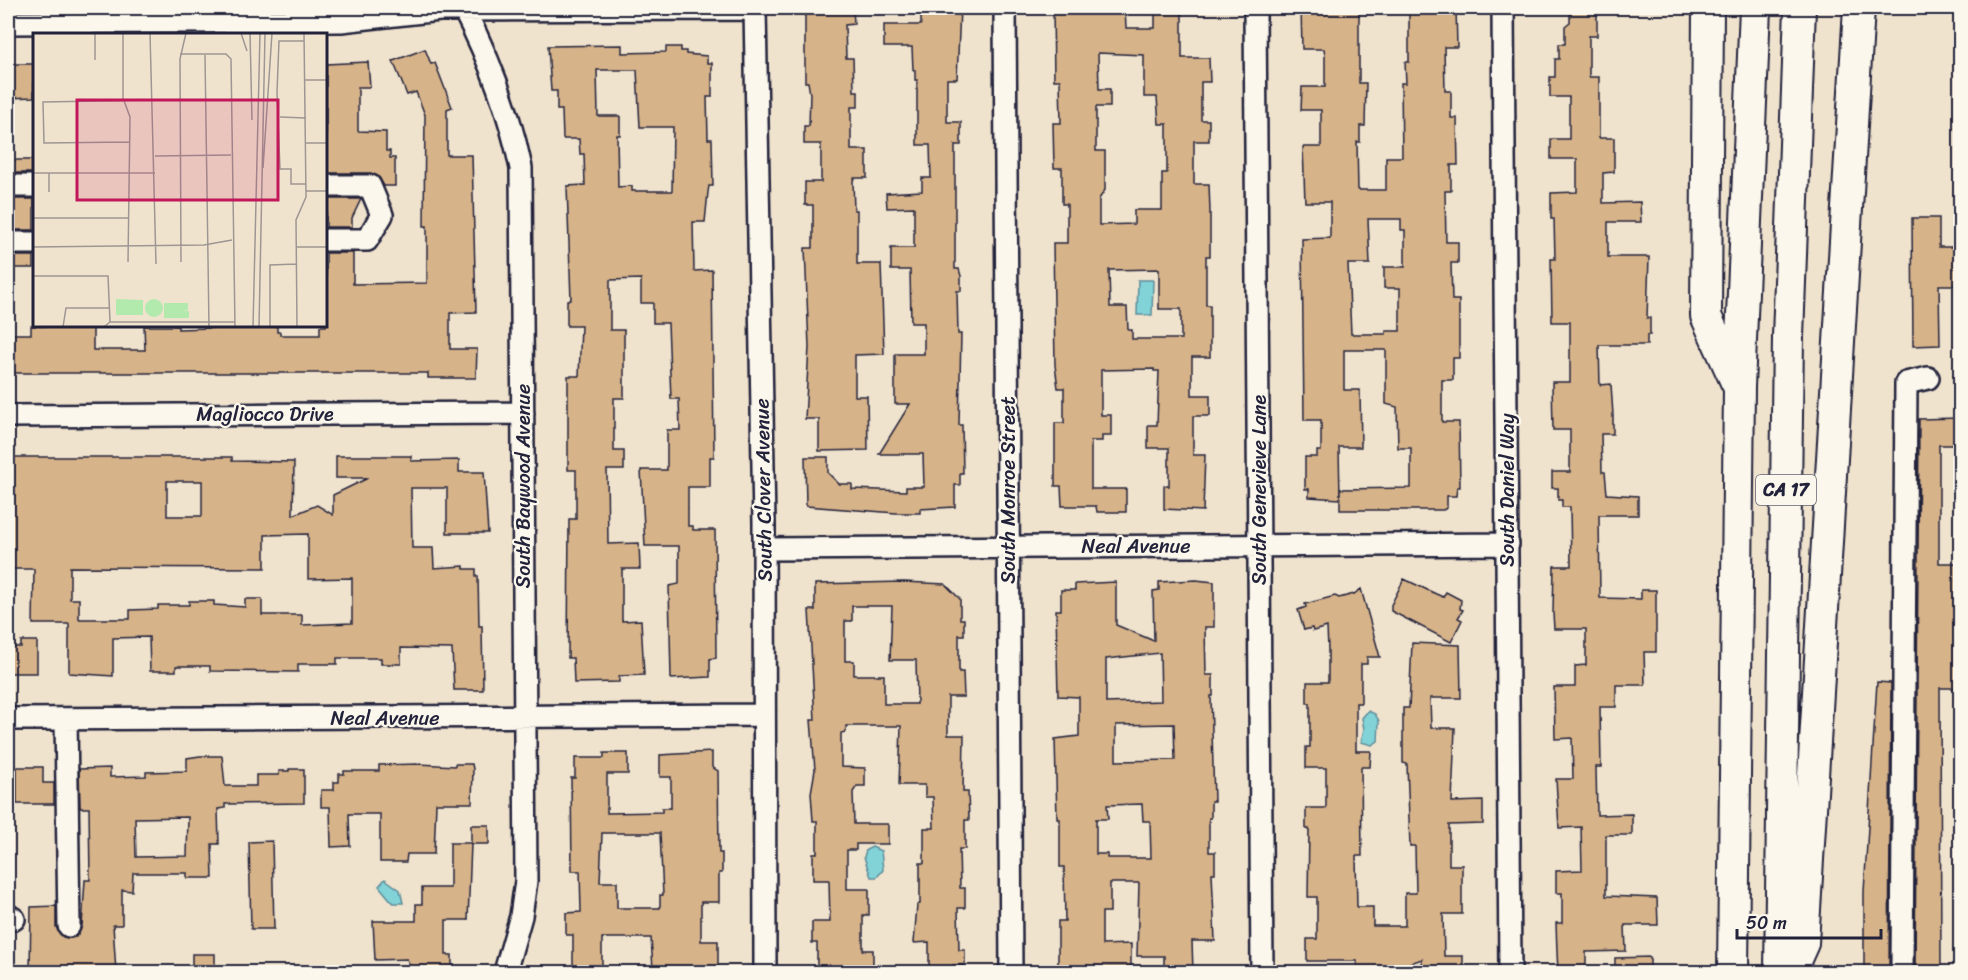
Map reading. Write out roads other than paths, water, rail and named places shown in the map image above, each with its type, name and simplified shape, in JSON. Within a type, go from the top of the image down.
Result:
[{"type":"highway","points":[[1708,8],[1706,316],[1739,387]]},
{"type":"highway","name":"CA 17","points":[[1733,972],[1739,387],[1755,8]]},
{"type":"highway","name":"CA 17","points":[[1780,972],[1788,338],[1800,8]]},
{"type":"highway","points":[[1790,972],[1803,943],[1859,8]]},
{"type":"street","points":[[8,23],[228,14],[341,21],[464,9],[755,8]]},
{"type":"street","name":"South Clover Avenue","points":[[755,8],[764,549],[762,716],[765,972]]},
{"type":"street","name":"South Monroe Street","points":[[1005,8],[1011,972]]},
{"type":"street","name":"South Genevieve Lane","points":[[1255,8],[1262,972]]},
{"type":"street","name":"South Daniel Way","points":[[1503,8],[1510,972]]},
{"type":"street","name":"South Baywood Avenue","points":[[464,9],[500,86],[512,127],[520,168],[526,881],[520,916],[505,972]]},
{"type":"street","points":[[8,186],[33,186]]},
{"type":"street","points":[[327,186],[370,186],[382,214],[367,240],[327,240]]},
{"type":"street","points":[[8,243],[33,243]]},
{"type":"street","points":[[1902,972],[1906,383],[1928,378]]},
{"type":"street","name":"Magliocco Drive","points":[[8,416],[523,413]]},
{"type":"street","name":"Neal Avenue","points":[[764,549],[1508,544]]},
{"type":"street","name":"Neal Avenue","points":[[8,719],[762,716]]},
{"type":"street","points":[[66,719],[69,926]]},
{"type":"water","points":[[1138,280],[1153,280],[1152,315],[1137,315]]},
{"type":"water","points":[[1368,711],[1375,714],[1379,721],[1378,741],[1372,745],[1361,742],[1364,729],[1362,718]]},
{"type":"water","points":[[872,847],[881,851],[883,870],[877,877],[871,877],[864,857],[866,850]]},
{"type":"water","points":[[385,879],[400,890],[403,903],[393,903],[379,886]]}]
